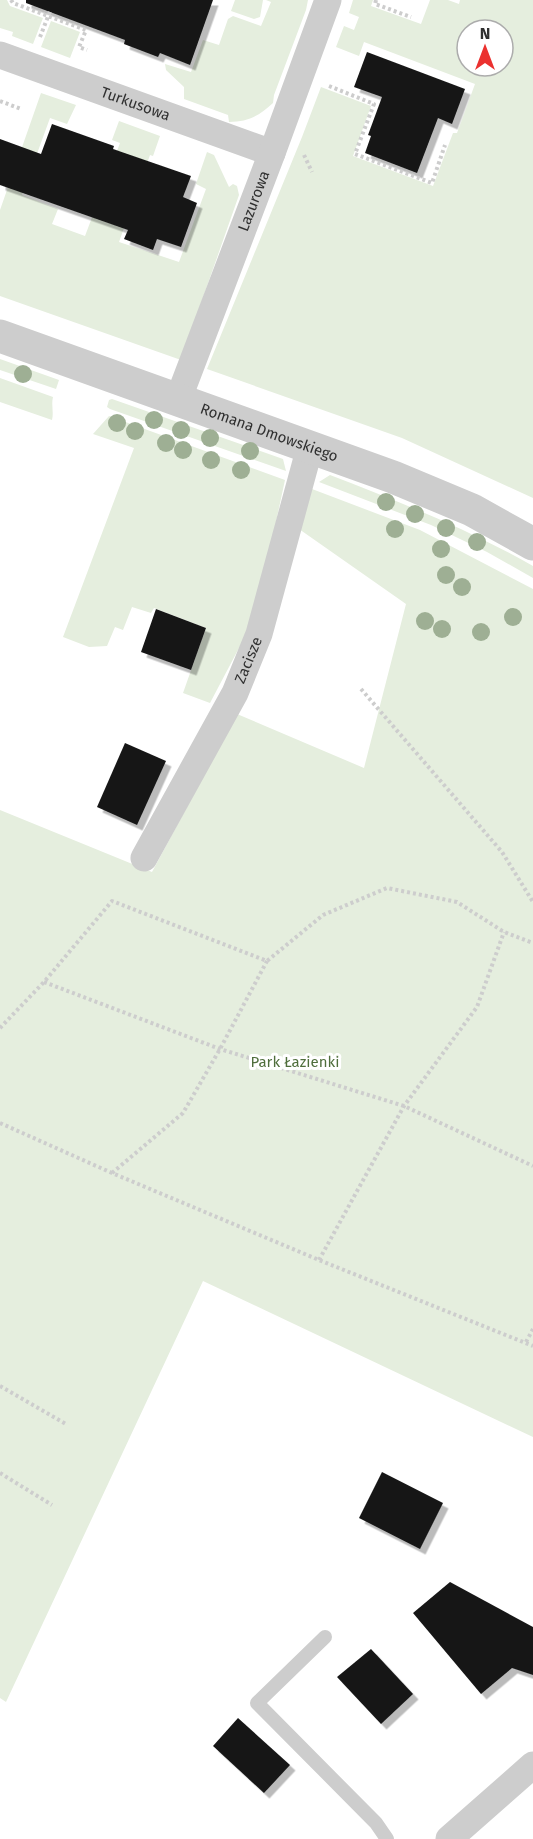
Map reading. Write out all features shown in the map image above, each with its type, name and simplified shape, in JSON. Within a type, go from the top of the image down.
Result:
[{"type":"street","name":"Lazurowa","points":[[178,400],[328,0]]},
{"type":"street","name":"Turkusowa","points":[[0,55],[272,153]]},
{"type":"street","name":"Romana Dmowskiego","points":[[0,336],[393,477],[472,510],[533,544]]},
{"type":"street","name":"Zacisze","points":[[144,858],[235,693],[259,634],[310,447]]},
{"type":"street","points":[[449,1839],[533,1765]]},
{"type":"lane","points":[[325,1637],[257,1703],[376,1823],[387,1839]]},
{"type":"path","points":[[11,0],[13,3],[86,30],[79,47],[93,52]]},
{"type":"path","points":[[376,0],[375,4],[411,17]]},
{"type":"path","points":[[37,46],[51,9]]},
{"type":"path","points":[[322,83],[374,104],[355,154],[432,183],[445,145]]},
{"type":"path","points":[[0,101],[21,109]]},
{"type":"path","points":[[361,688],[502,852],[533,902]]},
{"type":"path","points":[[112,1173],[183,1113],[267,961],[322,915],[387,888],[457,902],[504,932],[533,943]]},
{"type":"path","points":[[0,1028],[44,982],[112,901],[267,961]]},
{"type":"path","points":[[319,1260],[405,1106],[477,1007],[504,932]]},
{"type":"path","points":[[44,982],[220,1049],[405,1106],[533,1166]]},
{"type":"path","points":[[0,1123],[319,1260],[533,1346]]},
{"type":"path","points":[[526,1342],[533,1329]]},
{"type":"path","points":[[0,1386],[66,1424]]},
{"type":"path","points":[[0,1473],[52,1504]]},
{"type":"green space","points":[[0,0],[7,0],[10,6],[43,18],[33,44],[12,36],[13,32],[0,28]]},
{"type":"green space","points":[[235,0],[263,0],[260,17],[254,19],[231,11]]},
{"type":"green space","points":[[266,0],[308,0],[273,103],[253,117],[229,122],[228,115],[184,99],[184,87],[166,70],[165,64],[191,72],[203,40],[219,45],[228,19],[233,16],[261,26],[271,2]]},
{"type":"green space","points":[[353,0],[373,0],[371,6],[421,24],[430,0],[448,0],[459,4],[460,0],[533,0],[533,498],[402,438],[207,369],[321,87],[371,106],[353,156],[433,186],[453,133],[457,133],[475,84],[459,78],[515,78],[515,18],[455,18],[455,76],[364,42],[359,56],[336,47],[344,26],[354,30],[359,17],[349,13]]},
{"type":"green space","points":[[51,21],[80,32],[70,58],[41,47]]},
{"type":"green space","points":[[41,93],[76,105],[67,124],[50,118],[22,195],[58,209],[52,224],[85,236],[120,143],[112,140],[119,121],[160,136],[153,156],[150,155],[119,242],[179,262],[206,189],[196,184],[207,152],[214,155],[229,187],[233,184],[237,186],[239,195],[181,360],[0,296],[0,210]]},
{"type":"green space","points":[[0,359],[59,380],[56,389],[0,370]]},
{"type":"green space","points":[[0,378],[53,397],[52,420],[0,402]]},
{"type":"green space","points":[[112,399],[283,459],[286,471],[110,409],[107,407],[109,400]]},
{"type":"green space","points":[[109,416],[285,480],[249,629],[210,703],[183,693],[206,628],[154,608],[151,613],[132,607],[123,630],[115,627],[107,646],[89,647],[63,637],[134,448],[93,434]]},
{"type":"green space","points":[[330,475],[484,540],[533,566],[533,578],[487,552],[431,525],[319,482]]},
{"type":"green space","name":"Park Łazienki","points":[[312,489],[420,530],[533,589],[533,1437],[203,1281],[6,1702],[0,1698],[0,810],[152,872],[237,714],[364,768],[406,604],[299,529]]},
{"type":"building","points":[[26,0],[213,0],[190,65],[160,53],[158,57],[124,44],[125,40],[26,3]]},
{"type":"building","points":[[367,52],[465,89],[452,124],[438,118],[417,173],[365,153],[371,136],[368,135],[382,97],[354,87]]},
{"type":"building","points":[[52,124],[114,146],[113,149],[191,176],[183,197],[197,203],[181,247],[157,239],[153,250],[124,239],[128,230],[0,185],[0,139],[41,154]]},
{"type":"building","points":[[156,609],[206,628],[191,670],[141,652]]},
{"type":"building","points":[[125,743],[166,761],[137,825],[97,807]]},
{"type":"building","points":[[382,1472],[443,1503],[420,1549],[359,1518]]},
{"type":"building","points":[[450,1582],[533,1627],[533,1675],[512,1668],[481,1694],[413,1613]]},
{"type":"building","points":[[371,1649],[413,1694],[381,1724],[337,1677]]},
{"type":"building","points":[[238,1718],[290,1765],[264,1793],[213,1746]]}]
